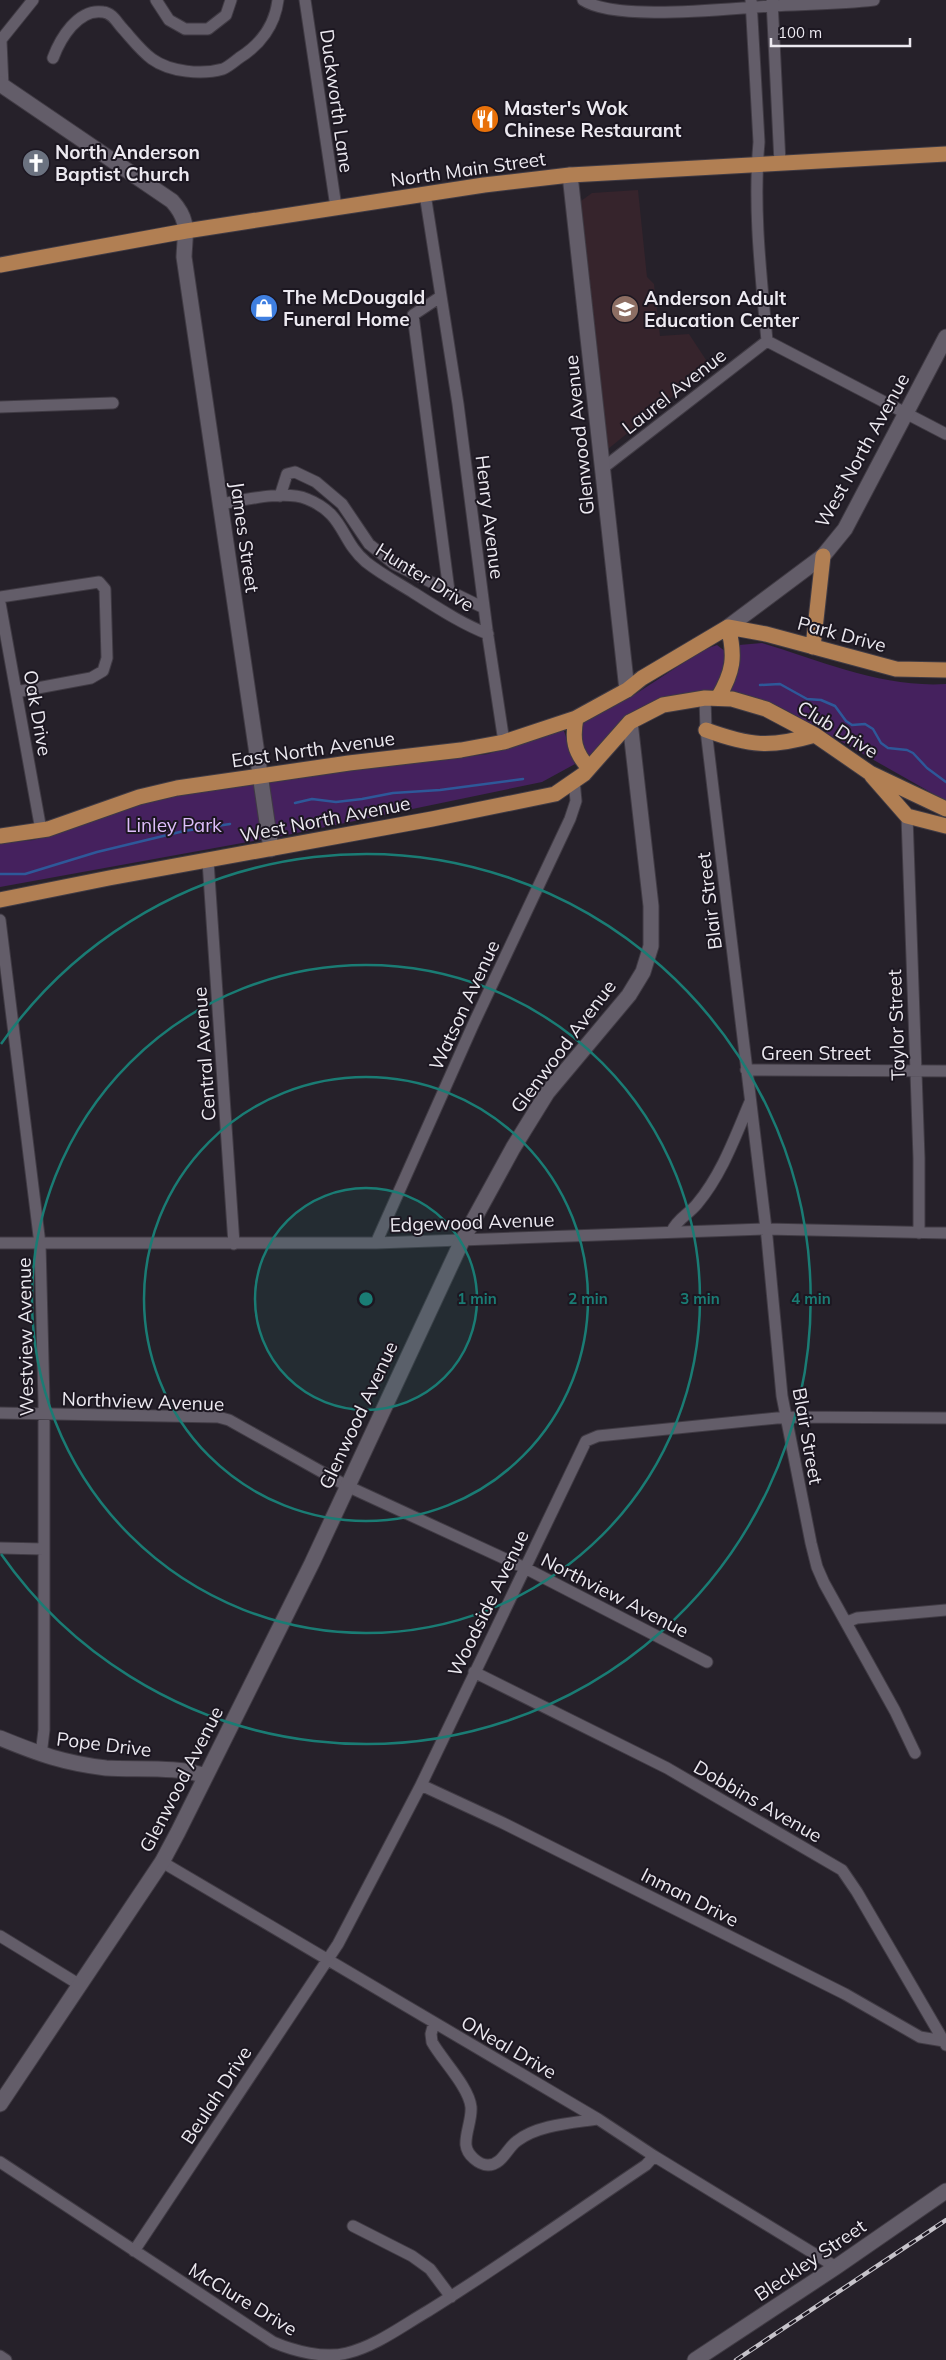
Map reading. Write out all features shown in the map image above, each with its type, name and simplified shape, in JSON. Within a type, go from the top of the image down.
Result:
[{"type":"main road","name":"North Main Street","points":[[0,265],[186,231],[336,207],[570,176],[946,154]]},
{"type":"main road","points":[[813,647],[823,556]]},
{"type":"main road","points":[[630,722],[663,705],[712,698],[727,682],[732,666],[734,649],[728,627]]},
{"type":"main road","name":"West North Avenue","points":[[627,690],[642,678],[728,627]]},
{"type":"main road","name":"Park Drive","points":[[728,627],[766,634],[896,669],[946,670]]},
{"type":"main road","name":"East North Avenue","points":[[0,836],[42,830],[139,797],[177,788],[504,742],[576,718],[627,690]]},
{"type":"main road","name":"Club Drive","points":[[712,698],[732,700],[766,709],[815,735],[870,773],[946,809]]},
{"type":"main road","points":[[576,718],[573,734],[574,746],[581,759],[589,768]]},
{"type":"main road","name":"West North Avenue","points":[[0,900],[555,794],[589,768],[630,722]]},
{"type":"main road","points":[[706,730],[735,740],[763,745],[789,743],[815,735]]},
{"type":"main road","points":[[870,773],[907,816],[946,826]]},
{"type":"street","points":[[33,0],[0,41],[2,85],[172,201],[180,210],[186,231]]},
{"type":"street","points":[[156,0],[169,20],[186,29],[208,29],[226,15],[231,0]]},
{"type":"street","points":[[53,58],[62,38],[77,20],[90,14],[103,12],[114,17],[153,59],[166,66],[180,70],[223,69],[247,53],[262,39],[272,23],[278,0]]},
{"type":"street","name":"Duckworth Lane","points":[[305,0],[336,207]]},
{"type":"street","points":[[583,0],[589,4],[614,4],[659,13],[751,4],[874,0]]},
{"type":"street","points":[[772,3],[780,163]]},
{"type":"street","points":[[751,4],[759,142],[757,164],[758,230],[767,341],[906,415],[946,434]]},
{"type":"street","name":"Glenwood Avenue","points":[[570,176],[627,690]]},
{"type":"street","name":"Henry Avenue","points":[[425,194],[458,404],[484,608],[504,742]]},
{"type":"street","name":"James Street","points":[[186,231],[184,257],[271,849]]},
{"type":"street","points":[[440,297],[413,316],[449,591]]},
{"type":"street","name":"West North Avenue","points":[[728,627],[823,556],[845,530],[946,337]]},
{"type":"street","name":"Laurel Avenue","points":[[603,468],[767,341]]},
{"type":"street","points":[[0,407],[113,403]]},
{"type":"street","name":"Hunter Drive","points":[[280,496],[287,474],[295,472],[316,482],[342,504],[369,544],[394,564],[484,608]]},
{"type":"street","name":"Hunter Drive","points":[[220,504],[280,496],[305,498],[323,507],[335,517],[353,548],[365,561],[426,600],[488,634]]},
{"type":"street","points":[[0,597],[99,582],[105,590],[107,658],[103,671],[91,678],[16,692]]},
{"type":"street","name":"Oak Drive","points":[[0,603],[42,830]]},
{"type":"street","name":"Blair Street","points":[[712,698],[706,730],[766,1229],[782,1396],[817,1567],[895,1711],[915,1753]]},
{"type":"street","name":"Glenwood Avenue","points":[[0,2104],[162,1862],[273,1642],[462,1241],[513,1148],[547,1093],[628,995],[643,972],[651,946],[651,906],[630,722]]},
{"type":"street","name":"Watson Avenue","points":[[376,1243],[473,1025],[570,820],[576,801],[574,780]]},
{"type":"street","name":"Taylor Street","points":[[907,816],[914,1070],[919,1158],[919,1233]]},
{"type":"street","name":"Central Avenue","points":[[208,861],[234,1244]]},
{"type":"street","name":"Westview Avenue","points":[[0,920],[40,1244],[44,1414],[44,1730],[41,1755]]},
{"type":"street","name":"Green Street","points":[[746,1070],[946,1071]]},
{"type":"street","name":"Blair Street","points":[[672,1232],[674,1225],[697,1204],[727,1159],[750,1100]]},
{"type":"street","name":"Edgewood Avenue","points":[[0,1243],[376,1243],[766,1229],[946,1233]]},
{"type":"street","name":"Northview Avenue","points":[[0,1413],[218,1417],[230,1420],[347,1486],[525,1568],[707,1662]]},
{"type":"street","points":[[787,1417],[946,1418]]},
{"type":"street","name":"Woodside Avenue","points":[[328,1959],[338,1944],[420,1785],[586,1441],[598,1436],[787,1417]]},
{"type":"street","points":[[0,1548],[44,1549]]},
{"type":"street","points":[[847,1622],[857,1618],[946,1610]]},
{"type":"street","name":"Dobbins Avenue","points":[[474,1672],[667,1768],[842,1870],[857,1892],[945,2043]]},
{"type":"street","name":"Pope Drive","points":[[0,1738],[63,1762],[146,1770],[192,1771],[205,1776]]},
{"type":"street","name":"Inman Drive","points":[[420,1785],[503,1823],[845,1994],[920,2037],[945,2043]]},
{"type":"street","name":"ONeal Drive","points":[[162,1862],[598,2118],[654,2156],[836,2267]]},
{"type":"street","points":[[0,1936],[80,1985]]},
{"type":"street","name":"Beulah Drive","points":[[134,2251],[328,1959]]},
{"type":"street","points":[[434,2023],[432,2042],[469,2098],[471,2116],[466,2146],[471,2156],[478,2161],[488,2165],[497,2162],[516,2141],[531,2133],[598,2118]]},
{"type":"street","name":"McClure Drive","points":[[0,2162],[273,2342],[291,2350],[318,2354],[346,2354],[375,2343],[451,2296],[646,2165],[654,2156]]},
{"type":"street","name":"Bleckley Street","points":[[695,2360],[836,2267],[946,2191]]},
{"type":"street","points":[[353,2226],[412,2256],[430,2269],[451,2296]]},
{"type":"street","points":[[0,2356],[6,2360]]},
{"type":"shaded area","name":"Anderson Adult Education Center","points":[[638,190],[647,277],[654,284],[660,336],[689,334],[710,366],[608,449],[581,201],[592,193]]},
{"type":"green space","points":[[762,643],[876,678],[922,684],[946,684],[946,801],[782,708],[728,690],[738,669],[739,645]]},
{"type":"green space","points":[[717,645],[726,652],[726,657],[722,677],[713,690],[657,701],[589,758],[582,749],[581,722],[631,697],[703,650]]},
{"type":"green space","name":"Linley Park","points":[[563,728],[575,764],[542,782],[287,835],[0,887],[0,843],[34,840],[142,800],[278,779],[488,754]]},
{"type":"waterway","points":[[760,685],[780,684],[807,699],[821,700],[835,706],[846,721],[852,725],[865,724],[873,729],[881,743],[888,748],[907,750],[913,753],[927,768],[946,782]]},
{"type":"waterway","points":[[295,803],[312,799],[336,802],[393,793],[440,790],[523,779]]},
{"type":"waterway","points":[[0,874],[25,874],[97,852],[184,831],[230,824]]},
{"type":"railway","points":[[736,2360],[946,2220]]},
{"type":"place","name":"Master's Wok Chinese Restaurant","points":[[485,119]]},
{"type":"place","name":"North Anderson Baptist Church","points":[[36,163]]},
{"type":"place","name":"The McDougald Funeral Home","points":[[264,308]]},
{"type":"place","name":"Anderson Adult Education Center","points":[[625,309]]}]
